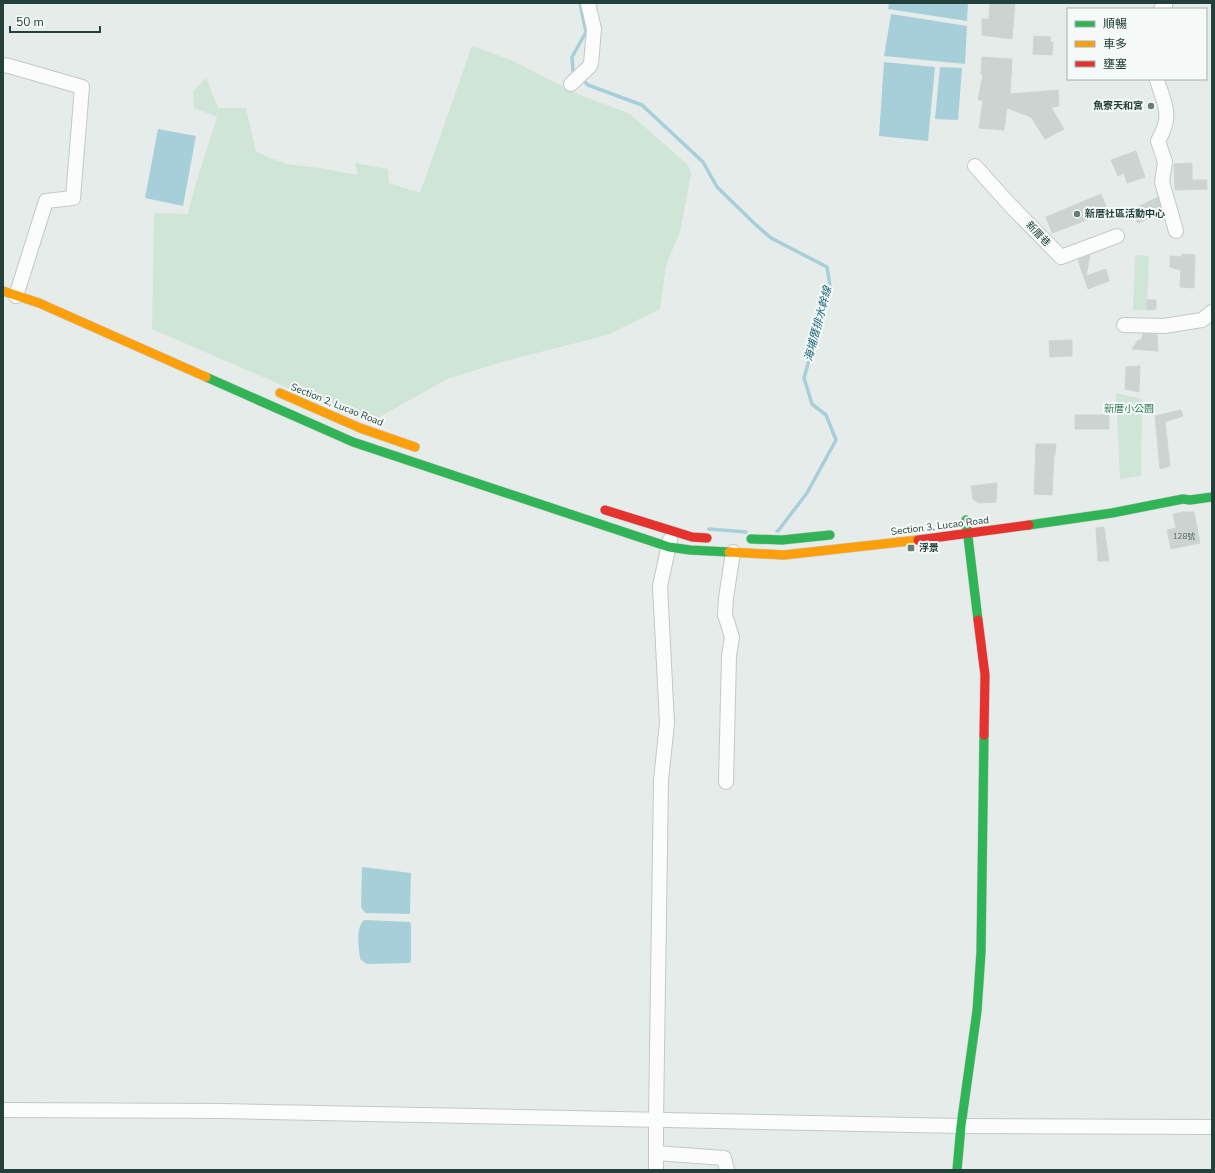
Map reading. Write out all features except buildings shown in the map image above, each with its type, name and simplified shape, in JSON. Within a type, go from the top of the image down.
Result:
[{"type":"main road","points":[[3,291],[39,303],[353,442],[669,547]]},
{"type":"main road","name":"Section 2, Lucao Road","points":[[274,391],[360,428],[421,449]]},
{"type":"main road","name":"Section 3, Lucao Road","points":[[669,547],[690,550],[784,555],[968,534],[1112,513],[1183,499],[1190,500],[1212,497]]},
{"type":"main road","points":[[599,508],[692,537],[715,538]]},
{"type":"main road","points":[[957,1170],[961,1126],[977,1011],[981,952],[984,783],[985,675],[966,520]]},
{"type":"main road","points":[[745,539],[782,540],[836,534]]},
{"type":"street","points":[[571,84],[590,64],[594,29],[588,3]]},
{"type":"street","points":[[3,65],[82,87],[73,198],[46,201],[19,282],[16,296]]},
{"type":"street","points":[[1158,80],[1167,113],[1165,128],[1158,141],[1165,162],[1162,182],[1176,231]]},
{"type":"street","name":"新厝巷","points":[[975,166],[1010,205],[1061,257],[1117,236]]},
{"type":"street","points":[[1124,326],[1172,325],[1202,320],[1212,312]]},
{"type":"street","points":[[656,1170],[661,780],[668,723],[660,586],[672,530]]},
{"type":"street","points":[[726,782],[729,656],[732,637],[724,615],[733,552]]},
{"type":"street","points":[[3,1110],[223,1111],[961,1126],[1212,1127]]},
{"type":"street","points":[[656,1153],[724,1158],[727,1170]]},
{"type":"green space","points":[[472,46],[511,60],[573,92],[630,114],[688,165],[691,174],[680,232],[666,265],[660,309],[607,335],[505,361],[447,379],[369,423],[152,329],[154,213],[188,214],[195,186],[217,117],[194,108],[193,91],[206,78],[218,108],[246,108],[256,152],[286,164],[358,175],[355,163],[388,169],[389,183],[420,193]]},
{"type":"green space","points":[[1135,255],[1149,256],[1147,310],[1133,310]]},
{"type":"green space","name":"新厝小公園","points":[[1116,393],[1142,399],[1141,476],[1120,479]]},
{"type":"water","points":[[889,3],[968,3],[967,21],[888,9]]},
{"type":"water","points":[[891,14],[967,26],[965,64],[884,56]]},
{"type":"water","points":[[884,62],[935,67],[928,141],[879,136]]},
{"type":"water","points":[[940,67],[962,68],[958,120],[935,119]]},
{"type":"water","points":[[158,129],[196,136],[183,206],[145,198]]},
{"type":"water","points":[[362,867],[411,873],[410,914],[365,913],[361,907]]},
{"type":"water","points":[[364,920],[410,922],[411,961],[409,963],[367,964],[360,959],[358,944],[359,928]]},
{"type":"waterway","name":"海埔厝排水幹線","points":[[577,74],[573,71],[572,57],[586,32],[580,3]]},
{"type":"waterway","name":"海埔厝排水幹線","points":[[581,78],[588,85],[642,105],[703,162],[717,187],[755,224],[771,238],[827,267],[830,286],[804,378],[812,404],[826,415],[836,440],[807,493],[777,531]]},
{"type":"waterway","name":"海埔厝排水幹線","points":[[709,529],[746,532]]},
{"type":"traffic: fast","points":[[206,377],[353,442],[669,547],[690,550],[729,552]]},
{"type":"traffic: fast","points":[[1029,525],[1112,513],[1183,499],[1190,500],[1212,497]]},
{"type":"traffic: fast","points":[[966,520],[978,620]]},
{"type":"traffic: fast","points":[[751,539],[782,540],[830,535]]},
{"type":"traffic: fast","points":[[957,1170],[961,1126],[977,1011],[981,952],[984,735]]},
{"type":"traffic: slow","points":[[3,291],[39,303],[206,377]]},
{"type":"traffic: slow","points":[[280,393],[360,428],[415,447]]},
{"type":"traffic: slow","points":[[729,552],[784,555],[918,540]]},
{"type":"traffic: jam","points":[[605,510],[692,537],[707,538]]},
{"type":"traffic: jam","points":[[918,540],[1029,525]]},
{"type":"traffic: jam","points":[[978,620],[985,675],[984,735]]},
{"type":"place","name":"魚寮天和宮","points":[[1151,106]]},
{"type":"place","name":"新厝社區活動中心","points":[[1077,214]]},
{"type":"place","name":"浮景","points":[[911,548]]}]
